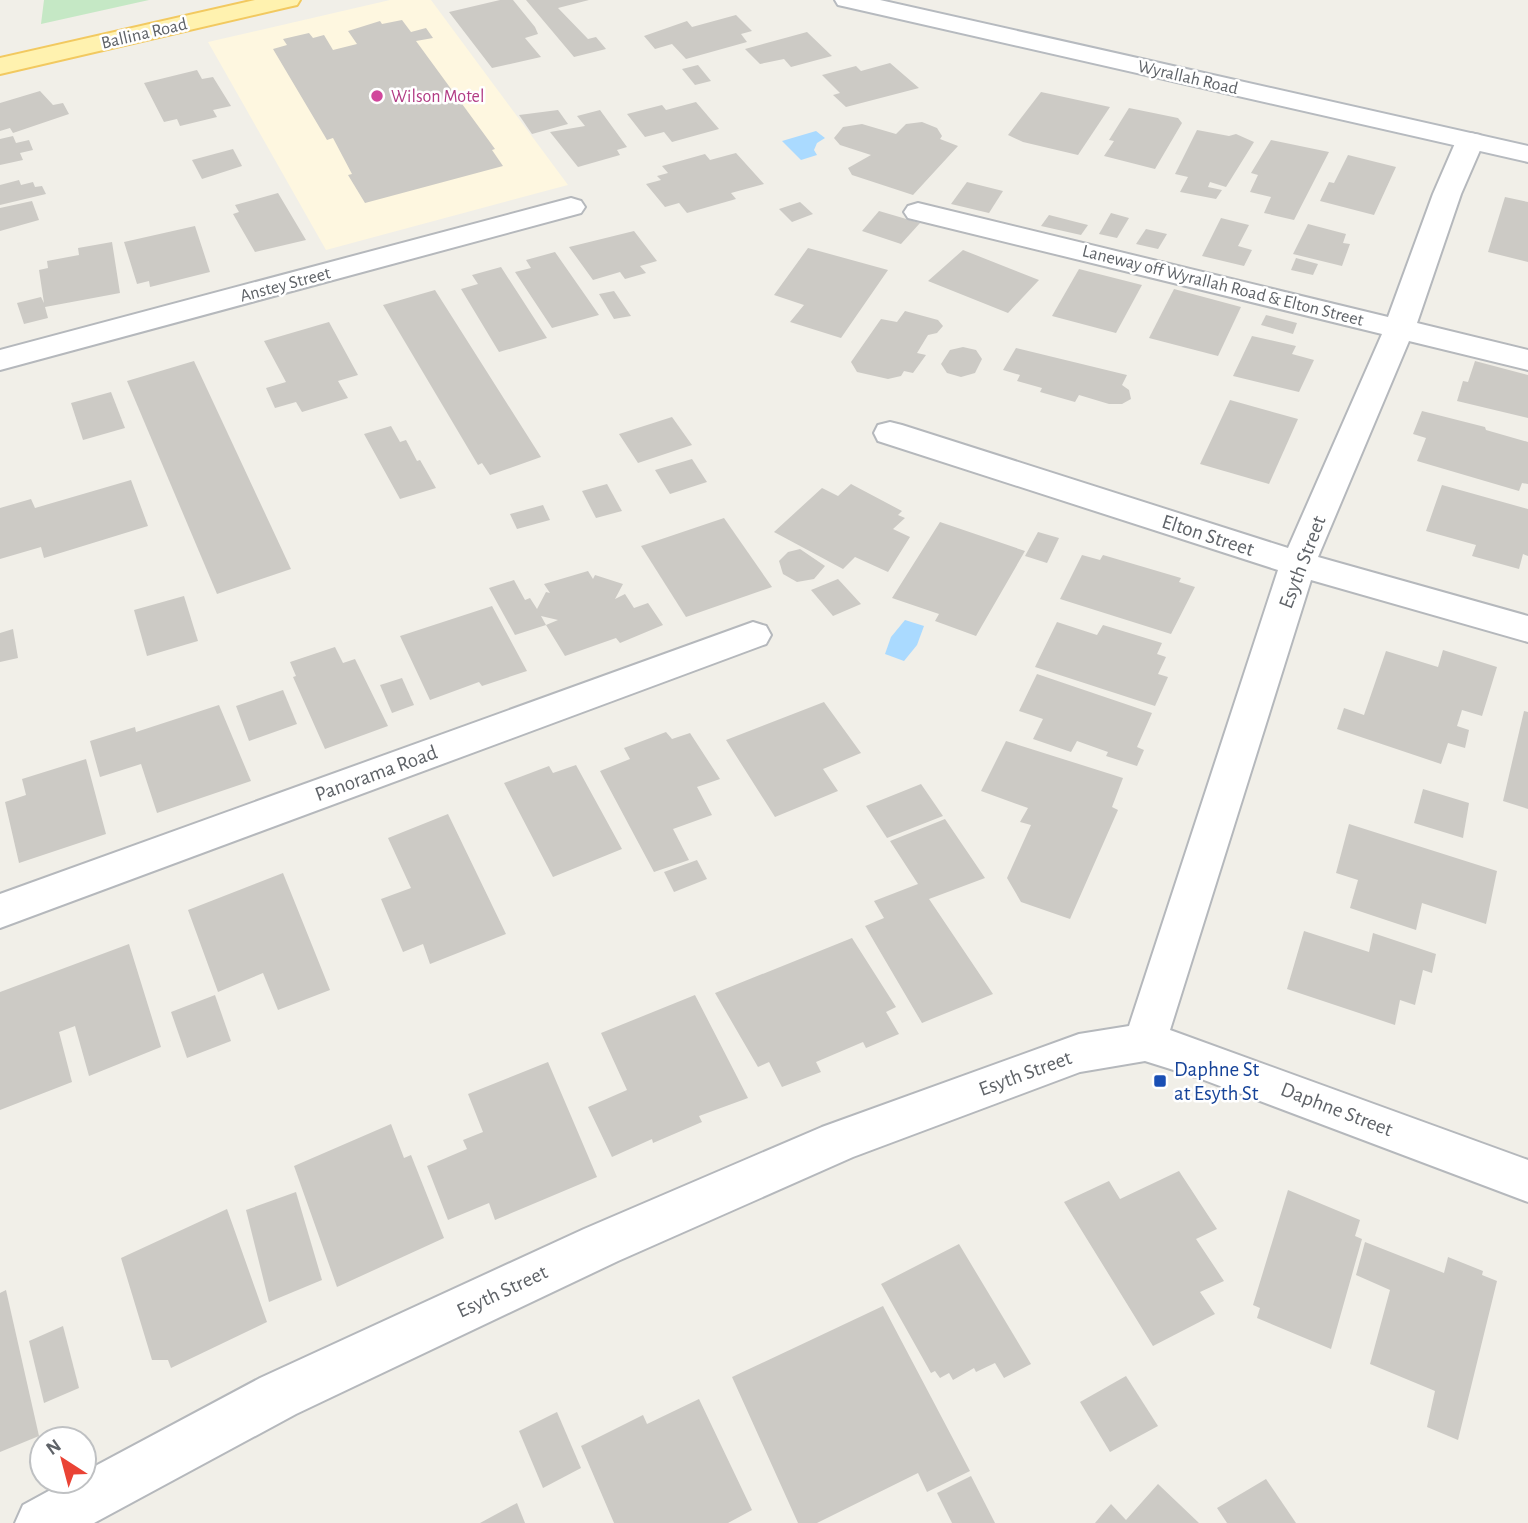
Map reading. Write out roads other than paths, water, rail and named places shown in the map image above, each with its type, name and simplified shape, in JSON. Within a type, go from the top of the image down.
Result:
[{"type":"main road","name":"Ballina Road","points":[[0,42],[190,0]]},
{"type":"main road","name":"Ballina Road","points":[[0,66],[288,0]]},
{"type":"street","name":"Wyrallah Road","points":[[847,0],[1528,154]]},
{"type":"street","name":"Esyth Street","points":[[41,1523],[278,1396],[601,1245],[838,1142],[1021,1073],[1079,1053],[1145,1042],[1298,564],[1400,327],[1447,194],[1470,141]]},
{"type":"street","name":"Anstey Street","points":[[0,360],[571,208]]},
{"type":"street","name":"Laneway off Wyrallah Road & Elton Street","points":[[918,212],[1528,359]]},
{"type":"street","name":"Elton Street","points":[[890,433],[1298,564],[1528,629]]},
{"type":"street","name":"Panorama Road","points":[[0,911],[753,635]]},
{"type":"street","name":"Daphne Street","points":[[1145,1042],[1199,1058],[1528,1181]]},
{"type":"water","points":[[816,131],[825,138],[817,143],[814,150],[817,155],[801,160],[782,141]]},
{"type":"water","points":[[905,620],[924,626],[917,645],[904,661],[885,654],[891,637]]},
{"type":"place","name":"Wilson Motel","points":[[377,96]]},
{"type":"place","name":"Daphne St at Esyth St","points":[[1160,1081]]}]
